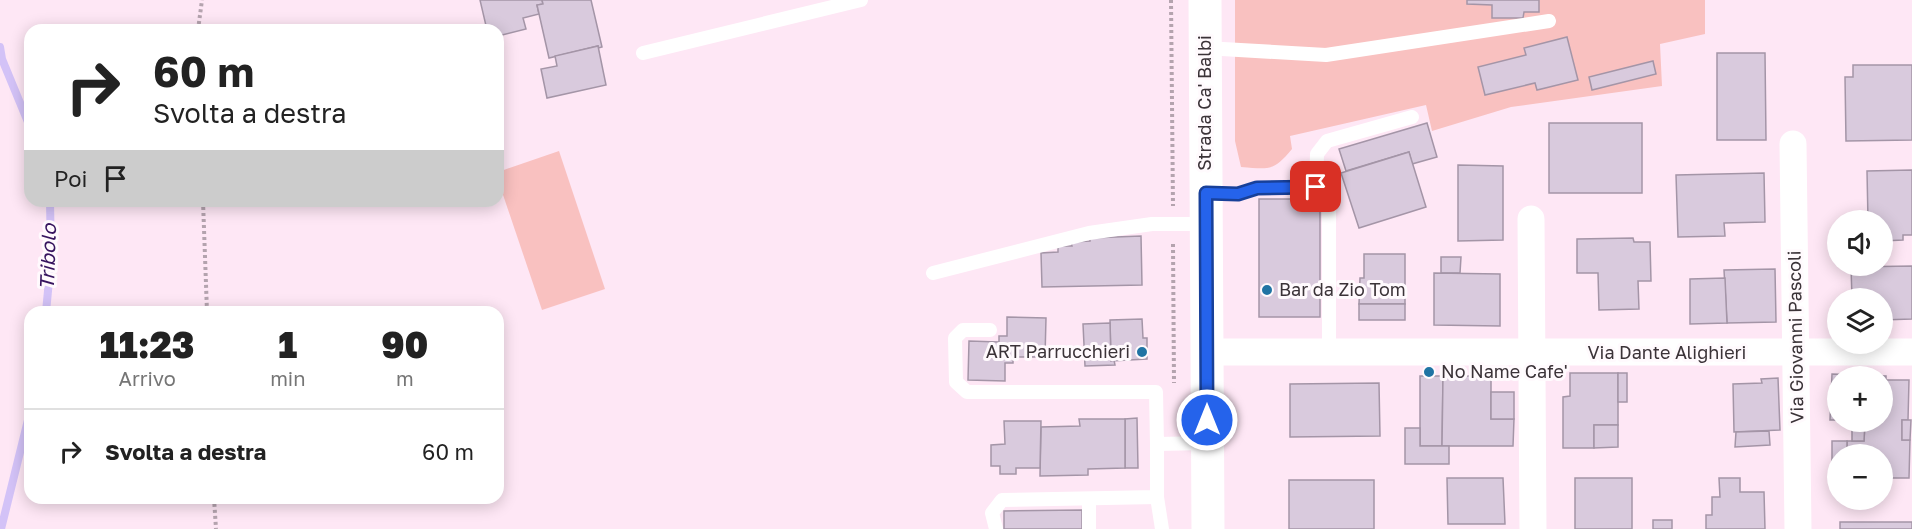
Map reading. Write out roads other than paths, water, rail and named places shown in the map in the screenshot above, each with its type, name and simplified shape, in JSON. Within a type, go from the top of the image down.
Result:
[{"type":"main road","name":"Strada Ca' Balbi","points":[[1205,0],[1208,529]]},
{"type":"street","name":"Via Giovanni Pascoli","points":[[1793,144],[1798,529]]},
{"type":"street","points":[[1531,219],[1533,529]]},
{"type":"street","name":"Via Dante Alighieri","points":[[1207,352],[1912,352]]},
{"type":"lane","points":[[643,53],[861,0]]},
{"type":"lane","points":[[1205,48],[1326,54],[1549,21]]},
{"type":"lane","points":[[1316,187],[1317,154],[1327,141],[1412,117]]},
{"type":"lane","points":[[933,273],[1089,233],[1152,224],[1173,224],[1206,193],[1238,194],[1257,188],[1316,187],[1329,197],[1329,352]]},
{"type":"lane","points":[[990,330],[963,330],[955,338],[956,382],[967,392],[1156,392],[1157,497],[1162,529]]},
{"type":"lane","points":[[1157,444],[1207,443]]},
{"type":"lane","points":[[996,529],[992,513],[1002,500],[1157,497]]},
{"type":"lane","points":[[1089,499],[1089,529]]},
{"type":"waterway","name":"Tribolo","points":[[0,47],[2,59],[24,112]]},
{"type":"waterway","name":"Tribolo","points":[[47,306],[51,259],[50,207]]},
{"type":"waterway","name":"Tribolo","points":[[1,529],[24,436]]},
{"type":"place","name":"Bar da Zio Tom","points":[[1267,290]]},
{"type":"place","name":"ART Parrucchieri","points":[[1142,352]]},
{"type":"place","name":"No Name Cafe'","points":[[1429,372]]}]
